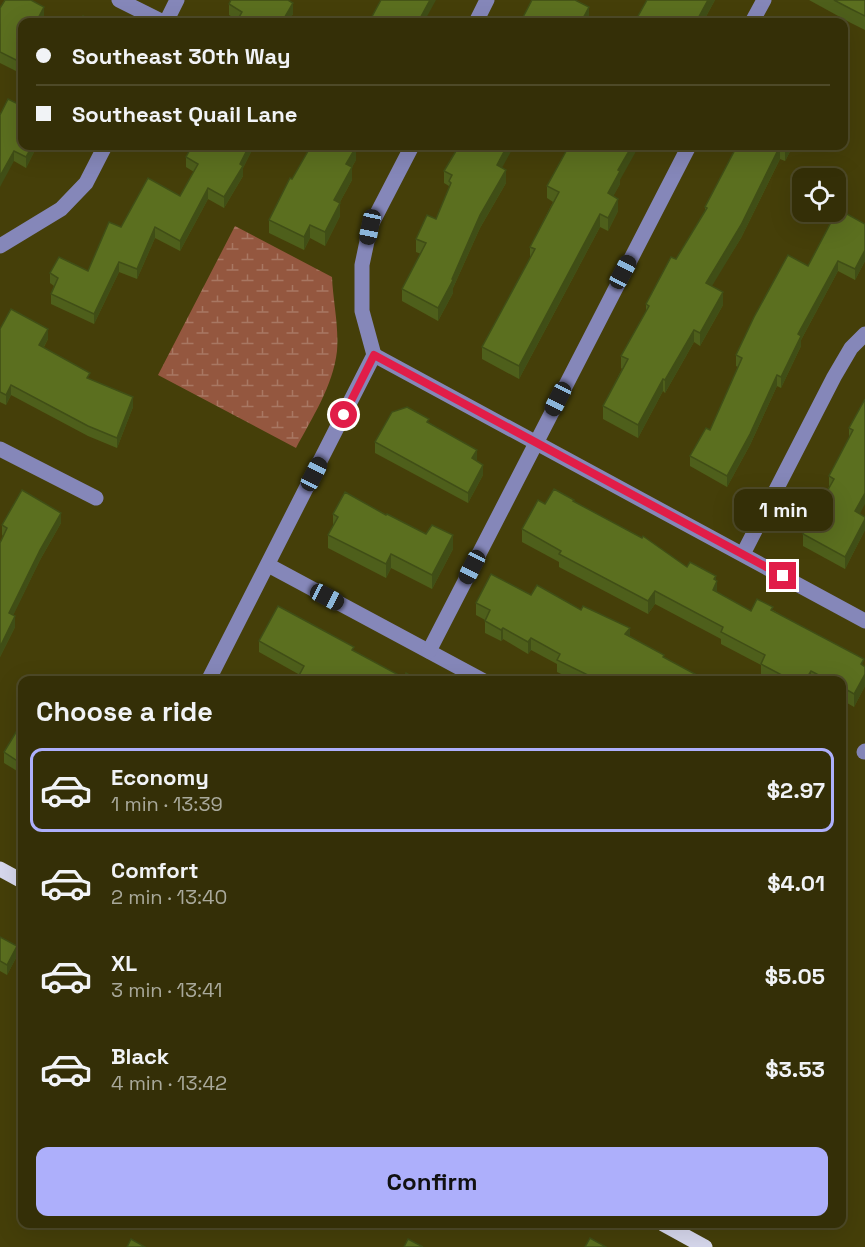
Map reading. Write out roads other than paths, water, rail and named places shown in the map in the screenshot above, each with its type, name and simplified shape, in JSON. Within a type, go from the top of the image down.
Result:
[{"type":"main road","points":[[0,869],[18,879]]},
{"type":"main road","points":[[670,1228],[704,1247]]},
{"type":"street","points":[[119,0],[157,18]]},
{"type":"street","points":[[167,18],[177,0]]},
{"type":"street","points":[[478,18],[487,0]]},
{"type":"street","points":[[754,18],[764,0]]},
{"type":"street","points":[[0,246],[61,209],[86,183],[103,150]]},
{"type":"street","points":[[211,676],[374,355],[362,310],[362,265],[370,227],[410,150]]},
{"type":"street","points":[[429,651],[687,150]]},
{"type":"street","points":[[743,554],[834,377],[851,348],[865,334]]},
{"type":"street","points":[[374,355],[865,621]]},
{"type":"street","points":[[2,454],[96,498]]},
{"type":"street","points":[[268,565],[475,676]]}]
